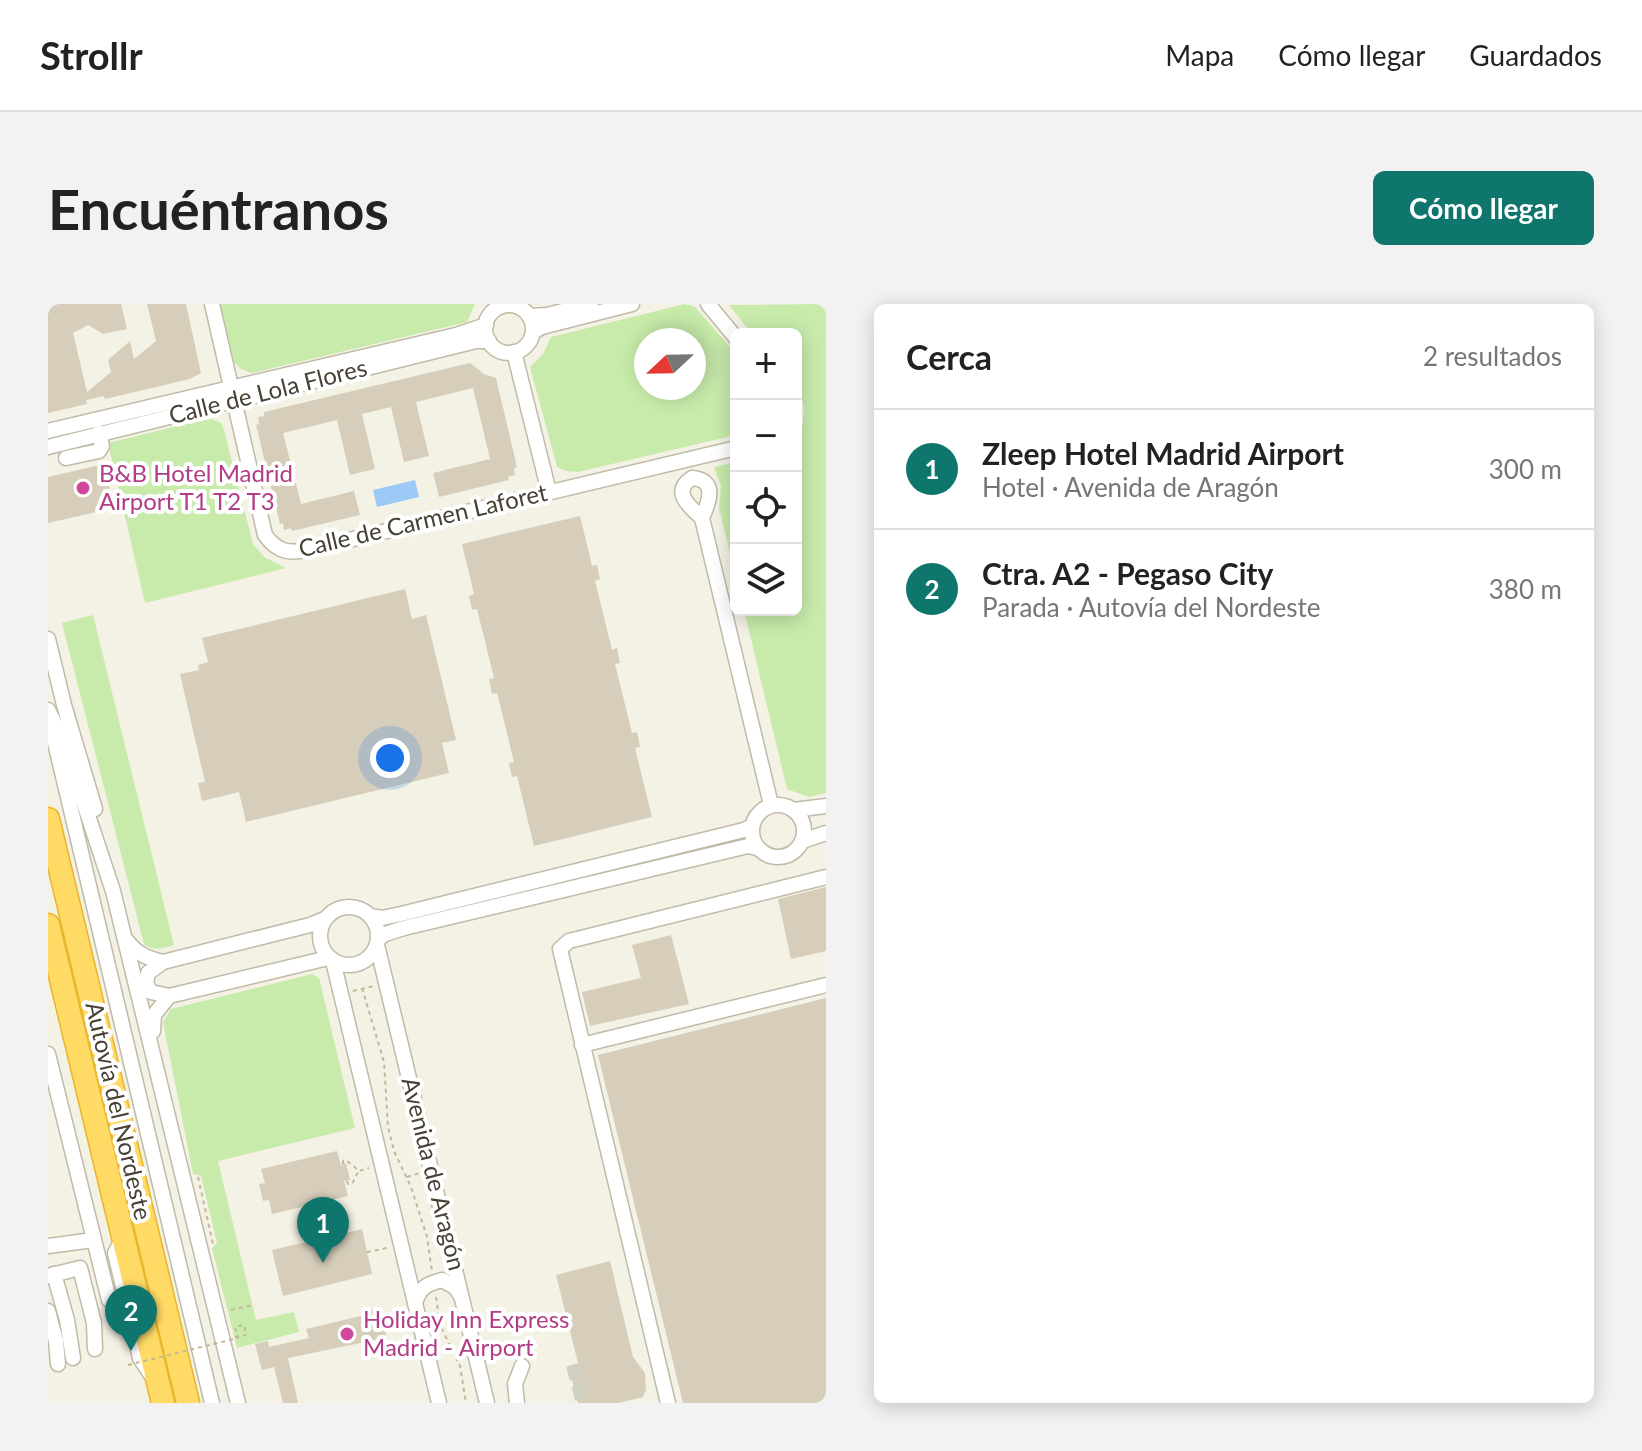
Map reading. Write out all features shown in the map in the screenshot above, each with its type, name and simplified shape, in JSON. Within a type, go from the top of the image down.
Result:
[{"type":"highway","name":"Autovía del Nordeste","points":[[48,819],[188,1403]]},
{"type":"highway","name":"Autovía del Nordeste","points":[[48,925],[161,1395]]},
{"type":"highway","points":[[48,971],[107,1170]]},
{"type":"street","points":[[212,304],[233,393]]},
{"type":"street","points":[[529,316],[547,315],[591,304]]},
{"type":"street","points":[[533,332],[529,316],[519,307],[505,305],[495,310],[486,325],[489,341],[497,349],[514,352],[526,345],[533,332],[542,327],[632,304]]},
{"type":"street","points":[[708,304],[730,331]]},
{"type":"street","name":"Calle de Lola Flores","points":[[48,447],[486,325]]},
{"type":"street","name":"Calle de Lola Flores","points":[[48,431],[476,341],[489,341]]},
{"type":"street","points":[[514,352],[549,492]]},
{"type":"street","name":"Calle de Carmen Laforet","points":[[233,393],[265,535],[273,546],[283,552],[298,552],[730,449]]},
{"type":"street","points":[[66,458],[99,451],[102,446],[99,433]]},
{"type":"street","points":[[702,518],[771,805]]},
{"type":"street","points":[[48,639],[103,838],[113,891]]},
{"type":"street","points":[[48,712],[63,740],[113,891],[238,1403]]},
{"type":"street","points":[[48,712],[212,1403]]},
{"type":"street","points":[[757,848],[751,834],[758,812],[779,804],[794,810],[826,806]]},
{"type":"street","points":[[794,810],[803,824],[802,841]]},
{"type":"street","points":[[752,826],[382,918],[370,916],[355,907],[338,908],[325,919],[310,925],[163,962],[148,973],[146,984],[151,992],[169,996],[330,960],[341,965],[359,964],[367,960],[385,934],[404,928],[748,846],[772,857],[781,857],[790,854],[802,841],[826,833]]},
{"type":"street","points":[[668,1403],[560,949],[569,941],[826,877]]},
{"type":"street","points":[[370,916],[378,931],[378,942]]},
{"type":"street","points":[[325,919],[319,939],[330,960]]},
{"type":"street","points":[[126,939],[134,950],[147,958],[163,962]]},
{"type":"street","name":"Avenida de Aragón","points":[[378,942],[486,1397]]},
{"type":"street","name":"Avenida de Aragón","points":[[330,960],[439,1403]]},
{"type":"street","points":[[582,1045],[826,985]]},
{"type":"street","points":[[152,1048],[154,1015],[169,996]]},
{"type":"street","points":[[48,1054],[109,1300]]},
{"type":"street","points":[[48,1246],[93,1240]]},
{"type":"street","points":[[73,1358],[67,1320],[51,1275],[80,1268],[94,1323],[95,1349]]},
{"type":"street","points":[[415,1303],[419,1291],[428,1283],[442,1280],[455,1287],[464,1300]]},
{"type":"street","points":[[48,1311],[58,1364]]},
{"type":"street","points":[[486,1397],[499,1401],[516,1398],[518,1373],[522,1366]]},
{"type":"path","points":[[347,992],[379,985]]},
{"type":"path","points":[[362,988],[384,1062],[388,1127],[427,1237],[432,1277]]},
{"type":"path","points":[[343,1164],[346,1160],[359,1171]]},
{"type":"path","points":[[347,1181],[352,1184],[359,1171],[369,1168],[371,1176]]},
{"type":"path","points":[[406,1177],[425,1172]]},
{"type":"path","points":[[191,1175],[199,1178],[215,1242],[209,1248]]},
{"type":"path","points":[[367,1252],[388,1247],[391,1258]]},
{"type":"path","points":[[435,1292],[440,1325],[460,1366],[466,1403]]},
{"type":"path","points":[[225,1312],[253,1305]]},
{"type":"path","points":[[128,1365],[238,1338],[235,1327],[244,1325],[246,1335],[232,1338],[236,1351]]},
{"type":"path","points":[[114,1330],[120,1330],[122,1336]]},
{"type":"green space","points":[[220,304],[475,304],[467,322],[252,373],[234,362]]},
{"type":"green space","points":[[685,304],[695,307],[730,347],[730,436],[578,472],[566,471],[557,467],[530,367],[543,354],[551,337]]},
{"type":"green space","points":[[826,304],[826,793],[809,797],[787,789],[745,616],[802,616],[802,328],[747,328],[729,305]]},
{"type":"green space","points":[[210,418],[221,423],[224,430],[253,544],[264,557],[286,568],[145,603],[108,443]]},
{"type":"green space","points":[[730,463],[730,553],[719,508],[721,486],[714,467]]},
{"type":"green space","points":[[93,615],[174,945],[162,948],[155,949],[144,944],[62,623]]},
{"type":"green space","points":[[312,974],[319,978],[355,1128],[218,1161],[256,1320],[294,1312],[299,1332],[237,1348],[212,1248],[217,1243],[201,1176],[193,1174],[163,1022],[171,1009]]},
{"type":"water","points":[[415,480],[419,497],[377,507],[373,490]]},
{"type":"building","points":[[48,304],[121,304],[127,329],[103,334],[88,325],[73,333],[87,392],[111,372],[108,360],[130,341],[134,359],[156,341],[147,304],[186,304],[201,373],[190,379],[105,399],[104,396],[86,400],[87,404],[48,413]]},
{"type":"building","points":[[470,363],[484,374],[496,378],[517,467],[514,468],[515,475],[508,477],[509,480],[439,497],[433,473],[490,459],[473,388],[416,402],[429,456],[404,462],[391,407],[362,414],[375,469],[350,475],[337,420],[283,433],[301,504],[354,491],[360,515],[292,531],[291,528],[284,530],[256,425],[259,424],[258,417],[264,416],[264,412]]},
{"type":"building","points":[[104,464],[114,508],[48,523],[48,477]]},
{"type":"building","points":[[580,516],[592,566],[597,565],[600,579],[595,581],[612,650],[617,648],[620,663],[615,664],[632,733],[637,732],[640,747],[635,748],[652,817],[534,846],[517,776],[512,777],[509,763],[514,762],[497,693],[492,694],[489,679],[494,678],[477,609],[472,610],[469,596],[474,594],[462,544]]},
{"type":"building","points":[[405,589],[412,619],[426,615],[456,740],[442,743],[449,773],[246,822],[239,792],[202,801],[198,783],[205,782],[180,674],[199,670],[198,665],[208,662],[202,638]]},
{"type":"building","points":[[826,887],[826,951],[791,959],[778,899]]},
{"type":"building","points":[[671,935],[689,1004],[590,1026],[582,992],[641,978],[632,945]]},
{"type":"building","points":[[826,998],[826,1403],[683,1403],[598,1055]]},
{"type":"building","points":[[337,1151],[341,1165],[346,1163],[350,1180],[344,1181],[348,1196],[272,1214],[269,1200],[263,1201],[259,1184],[265,1183],[261,1169]]},
{"type":"building","points":[[362,1229],[372,1274],[283,1296],[272,1250]]},
{"type":"building","points":[[610,1261],[633,1357],[645,1373],[646,1389],[643,1397],[618,1403],[578,1403],[568,1366],[578,1363],[556,1275]]},
{"type":"building","points":[[380,1308],[387,1340],[288,1358],[298,1403],[283,1403],[274,1367],[262,1370],[255,1344],[268,1341],[269,1347],[309,1338],[306,1329],[369,1314],[368,1310]]},
{"type":"tunnel","points":[[573,1365],[583,1403]]},
{"type":"place","name":"B&B Hotel Madrid Airport T1 T2 T3","points":[[83,488]]},
{"type":"place","name":"Zleep Hotel Madrid Airport","points":[[323,1263]]},
{"type":"place","name":"Holiday Inn Express Madrid - Airport","points":[[347,1334]]},
{"type":"place","name":"Ctra. A2 - Pegaso City","points":[[131,1351]]}]
